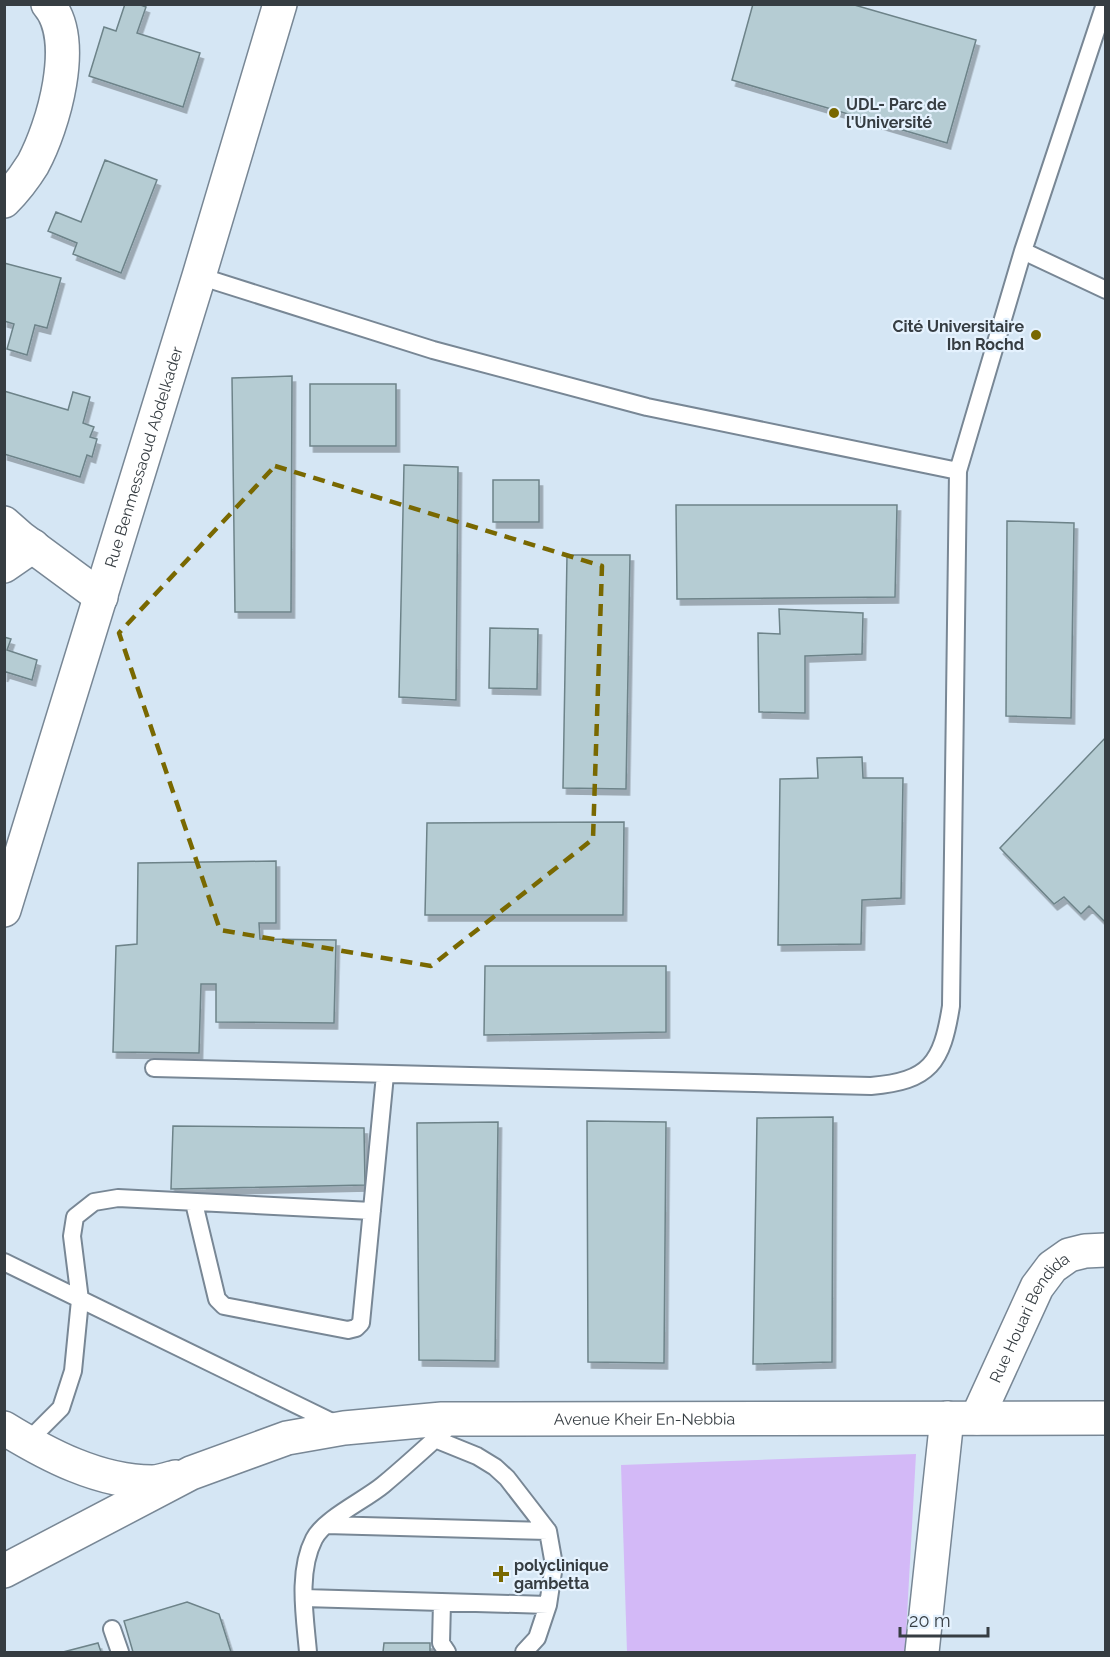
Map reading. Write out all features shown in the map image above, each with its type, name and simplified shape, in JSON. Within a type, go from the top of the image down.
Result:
[{"type":"main road","points":[[4,201],[32,166],[57,98],[62,40],[61,30],[48,4]]},
{"type":"main road","name":"Rue Benmessaoud Abdelkader","points":[[4,910],[280,4]]},
{"type":"main road","points":[[4,523],[101,597]]},
{"type":"main road","points":[[4,566],[33,546]]},
{"type":"main road","name":"Rue Houari Bendida","points":[[922,1653],[962,1418],[1036,1287],[1052,1267],[1069,1256],[1084,1251],[1106,1250]]},
{"type":"main road","name":"Avenue Kheir En-Nebbia","points":[[191,1473],[287,1438],[344,1428],[446,1429],[962,1418],[1106,1418]]},
{"type":"main road","points":[[16,1435],[74,1465],[111,1477],[153,1482],[191,1473]]},
{"type":"main road","points":[[4,1571],[191,1473]]},
{"type":"lane","points":[[154,1068],[871,1086],[911,1080],[929,1067],[947,1034],[951,1006],[958,471],[1023,251],[1105,4]]},
{"type":"lane","points":[[1023,251],[1106,290]]},
{"type":"lane","points":[[199,276],[433,350],[647,407],[958,471]]},
{"type":"lane","points":[[194,1203],[217,1299],[224,1306],[348,1330],[356,1328],[361,1323],[385,1075]]},
{"type":"lane","points":[[16,1435],[61,1408],[73,1371],[80,1300],[72,1236],[75,1217],[94,1202],[118,1198],[372,1211]]},
{"type":"lane","points":[[4,1262],[344,1428]]},
{"type":"lane","points":[[308,1653],[304,1598],[306,1564],[315,1538],[326,1525],[381,1486],[446,1429],[507,1478],[548,1531],[554,1565],[548,1605],[537,1638],[524,1653]]},
{"type":"lane","points":[[326,1525],[548,1531]]},
{"type":"lane","points":[[304,1598],[548,1605]]},
{"type":"lane","points":[[442,1602],[441,1643],[447,1653]]},
{"type":"lane","points":[[112,1629],[120,1653]]},
{"type":"highlighted area","points":[[275,466],[602,566],[593,839],[431,966],[220,930],[119,633]]},
{"type":"shaded area","points":[[916,1454],[905,1652],[627,1652],[621,1465]]},
{"type":"building","points":[[125,4],[138,4],[146,7],[137,33],[200,53],[183,107],[89,76],[104,27],[116,31]]},
{"type":"building","points":[[753,4],[851,4],[976,40],[947,143],[732,80]]},
{"type":"building","points":[[105,160],[157,180],[121,273],[73,254],[77,243],[48,231],[56,212],[81,222]]},
{"type":"building","points":[[4,263],[61,278],[47,328],[35,325],[27,355],[7,349],[14,324],[4,321]]},
{"type":"building","points":[[292,376],[291,612],[235,612],[232,378]]},
{"type":"building","points":[[310,384],[396,384],[396,446],[310,446]]},
{"type":"building","points":[[4,391],[68,410],[73,392],[90,397],[83,423],[94,427],[90,437],[97,439],[92,457],[87,455],[80,477],[4,454]]},
{"type":"building","points":[[404,465],[458,467],[456,700],[399,697]]},
{"type":"building","points":[[493,480],[539,480],[539,522],[493,522]]},
{"type":"building","points":[[676,505],[897,505],[895,597],[677,599]]},
{"type":"building","points":[[1007,521],[1074,523],[1071,718],[1006,716]]},
{"type":"building","points":[[567,555],[630,555],[626,789],[563,788]]},
{"type":"building","points":[[779,609],[863,613],[862,654],[805,656],[805,713],[759,712],[758,633],[780,634]]},
{"type":"building","points":[[490,628],[538,629],[537,689],[489,688]]},
{"type":"building","points":[[4,637],[11,639],[7,650],[37,660],[32,680],[6,672],[4,676]]},
{"type":"building","points":[[1106,737],[1106,923],[1089,906],[1081,914],[1064,897],[1054,904],[1000,848]]},
{"type":"building","points":[[862,757],[863,778],[903,778],[901,898],[862,900],[861,944],[778,945],[780,779],[818,778],[817,758]]},
{"type":"building","points":[[624,822],[623,915],[425,915],[427,823]]},
{"type":"building","points":[[276,861],[276,923],[259,923],[260,939],[336,940],[334,1023],[216,1022],[216,984],[201,984],[199,1053],[113,1052],[116,946],[137,944],[138,863]]},
{"type":"building","points":[[485,966],[666,966],[666,1032],[484,1035]]},
{"type":"building","points":[[833,1117],[832,1362],[753,1364],[757,1118]]},
{"type":"building","points":[[587,1121],[666,1122],[664,1363],[588,1362]]},
{"type":"building","points":[[498,1122],[495,1361],[419,1360],[417,1123]]},
{"type":"building","points":[[173,1126],[364,1128],[365,1185],[171,1189]]},
{"type":"building","points":[[187,1602],[219,1614],[231,1652],[133,1652],[124,1621]]},
{"type":"building","points":[[98,1643],[101,1652],[63,1652]]},
{"type":"building","points":[[384,1643],[430,1643],[430,1652],[383,1652]]},
{"type":"place","name":"UDL- Parc de l'Université","points":[[834,113]]},
{"type":"place","name":"Cité Universitaire Ibn Rochd","points":[[1036,335]]},
{"type":"place","name":"polyclinique gambetta","points":[[501,1574]]}]
